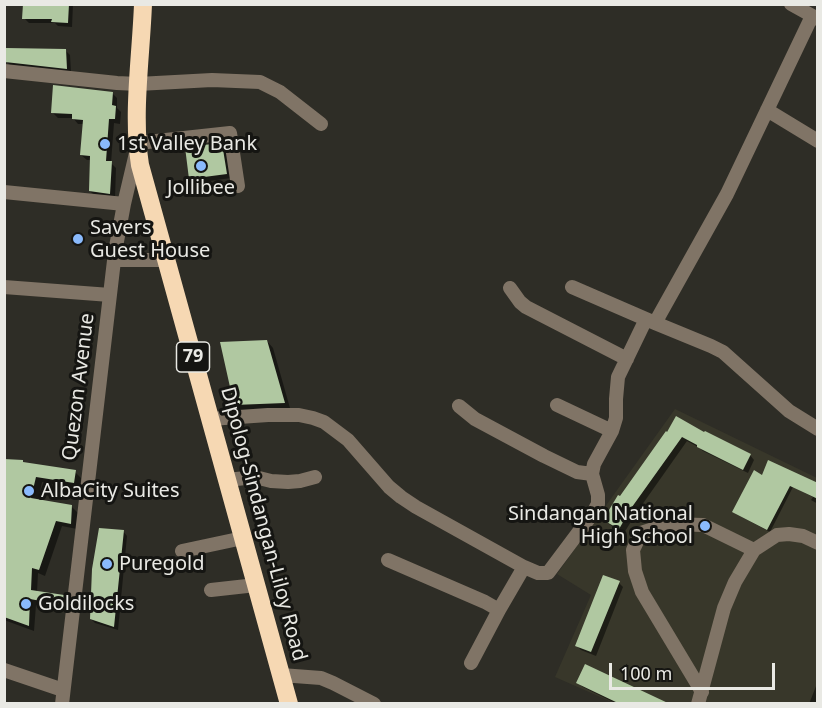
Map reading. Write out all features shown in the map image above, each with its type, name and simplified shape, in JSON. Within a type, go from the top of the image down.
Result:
[{"type":"highway","name":"Dipolog-Sindangan-Liloy Road","points":[[143,4],[138,84],[140,165],[289,704]]},
{"type":"street","points":[[210,419],[299,415],[324,422],[348,440],[389,487],[416,507],[524,567],[538,573],[548,573],[598,504],[592,474],[598,454],[612,431],[616,418],[618,377],[727,194],[815,17],[790,4]]},
{"type":"street","points":[[4,71],[138,84],[212,80],[260,82],[294,101],[321,124]]},
{"type":"street","points":[[767,110],[818,141]]},
{"type":"street","points":[[138,146],[230,133],[238,186]]},
{"type":"street","name":"Quezon Avenue","points":[[62,697],[114,260],[138,146]]},
{"type":"street","points":[[4,192],[124,204]]},
{"type":"street","points":[[114,260],[166,260]]},
{"type":"street","points":[[572,286],[723,352],[789,411],[818,429]]},
{"type":"street","points":[[4,287],[110,295]]},
{"type":"street","points":[[510,288],[526,307],[627,359]]},
{"type":"street","points":[[557,405],[612,431]]},
{"type":"street","points":[[459,406],[475,419],[544,456],[577,472],[592,474]]},
{"type":"street","points":[[227,480],[255,477],[288,482],[315,477]]},
{"type":"street","points":[[700,698],[642,592],[635,571],[633,550],[641,533],[669,524],[704,525],[754,550]]},
{"type":"street","points":[[700,698],[724,608],[735,582],[754,550],[777,535],[783,534],[803,536],[818,543]]},
{"type":"street","points":[[182,551],[243,538]]},
{"type":"street","points":[[388,560],[499,610]]},
{"type":"street","points":[[471,663],[524,567]]},
{"type":"street","points":[[211,590],[256,585]]},
{"type":"street","points":[[4,670],[62,697]]},
{"type":"street","points":[[281,675],[321,678],[374,704]]},
{"type":"shaded area","name":"Sindangan National High School","points":[[675,409],[817,478],[817,703],[614,703],[555,677],[591,595],[557,574]]},
{"type":"building","points":[[23,4],[69,4],[68,23],[51,22],[52,19],[22,19]]},
{"type":"building","points":[[6,48],[66,49],[67,69],[5,62]]},
{"type":"building","points":[[53,85],[113,92],[112,105],[116,106],[115,119],[109,119],[106,161],[112,161],[110,194],[89,191],[90,156],[80,155],[83,120],[72,119],[72,114],[51,113]]},
{"type":"building","points":[[222,143],[227,174],[189,179],[185,147]]},
{"type":"building","points":[[267,340],[285,403],[234,405],[220,342]]},
{"type":"building","points":[[676,416],[751,454],[743,470],[682,437],[619,529],[603,520],[618,495],[620,496],[667,432]]},
{"type":"building","points":[[4,459],[23,460],[23,462],[76,470],[74,483],[36,477],[31,498],[72,505],[71,524],[56,521],[39,570],[32,568],[31,590],[64,595],[63,605],[30,599],[29,626],[4,617]]},
{"type":"building","points":[[768,460],[818,483],[818,499],[790,486],[767,530],[732,512],[754,470],[762,475]]},
{"type":"building","points":[[99,528],[124,530],[114,627],[90,619],[92,569]]},
{"type":"building","points":[[603,575],[620,581],[591,652],[575,646]]},
{"type":"building","points":[[585,664],[670,704],[620,704],[576,683]]},
{"type":"place","name":"1st Valley Bank","points":[[105,144]]},
{"type":"place","name":"Jollibee","points":[[201,166]]},
{"type":"place","name":"Savers Guest House","points":[[78,239]]},
{"type":"place","name":"AlbaCity Suites","points":[[29,491]]},
{"type":"place","name":"Sindangan National High School","points":[[705,526]]},
{"type":"place","name":"Puregold","points":[[107,564]]},
{"type":"place","name":"Goldilocks","points":[[26,604]]}]
